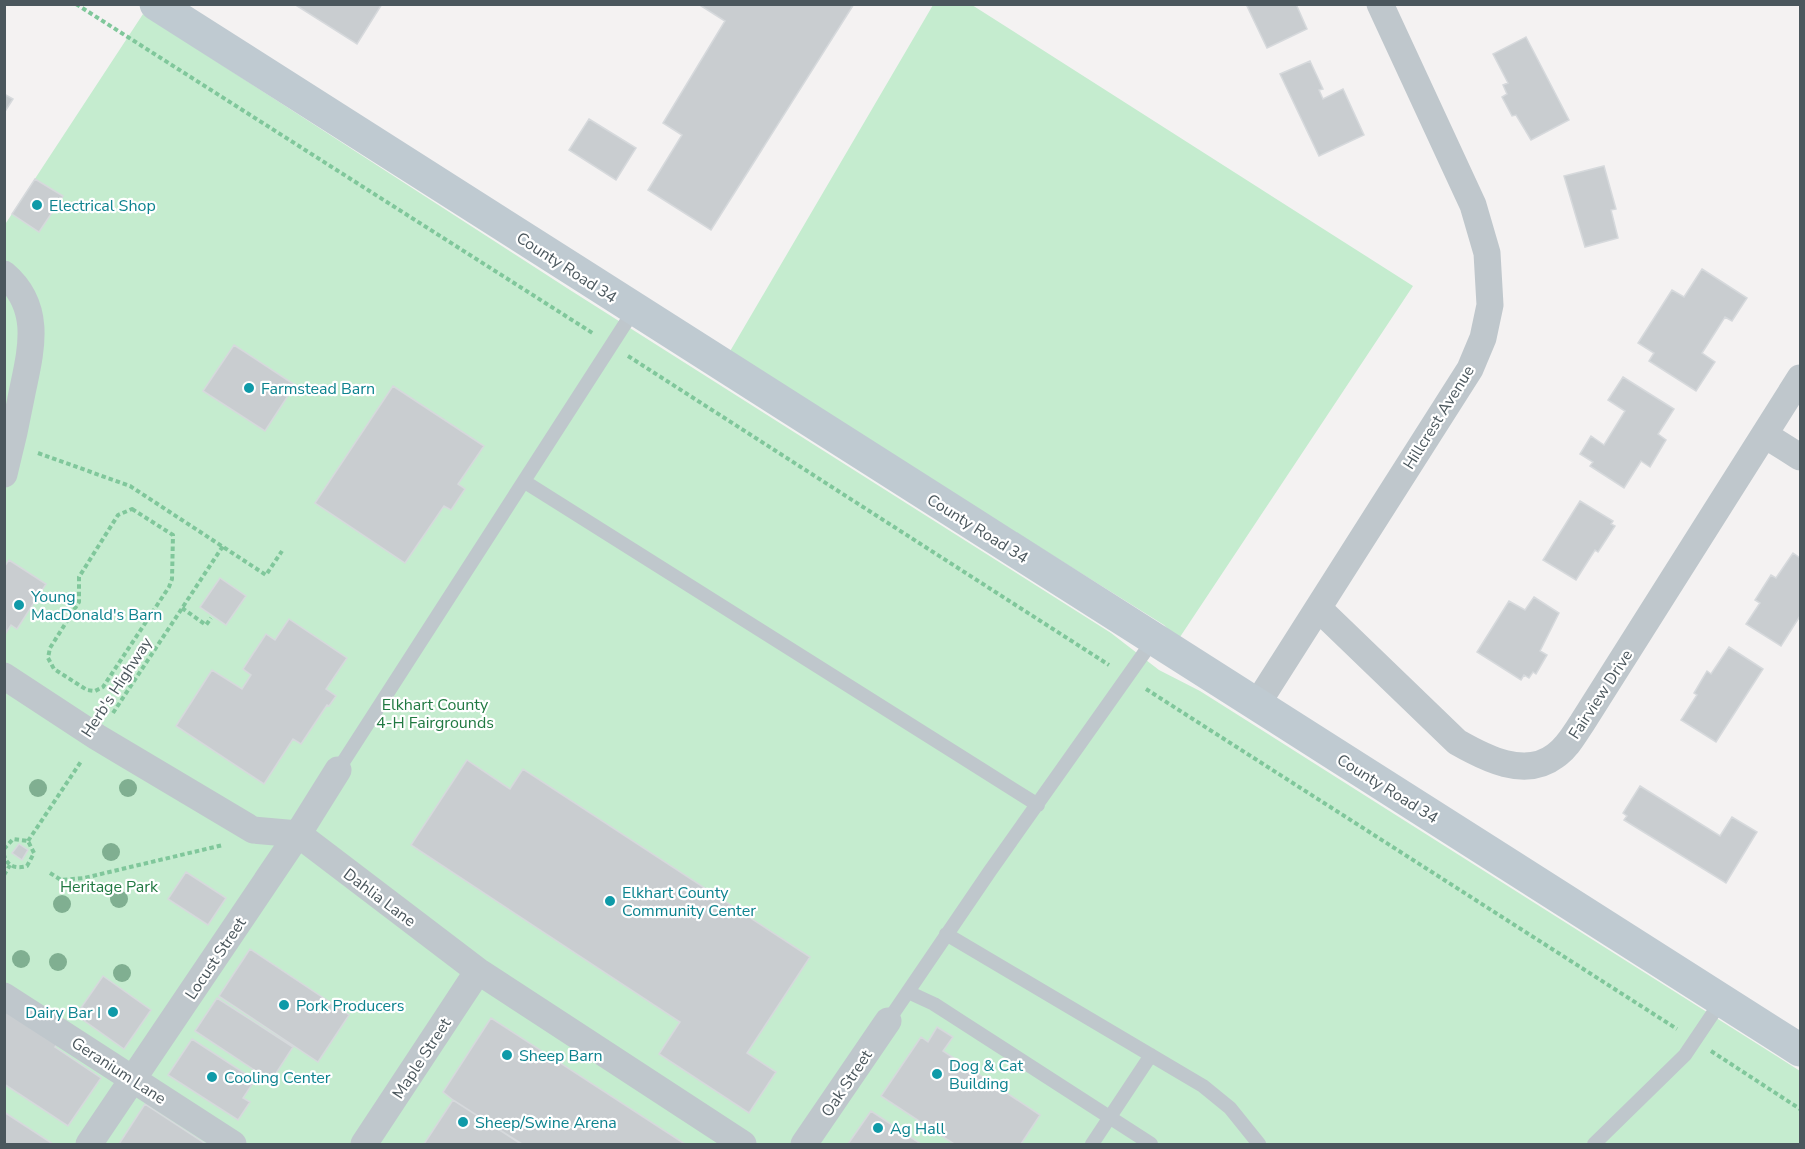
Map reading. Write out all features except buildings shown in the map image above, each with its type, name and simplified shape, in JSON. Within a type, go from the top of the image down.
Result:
[{"type":"street","name":"County Road 34","points":[[156,4],[1800,1050]]},
{"type":"street","name":"Hillcrest Avenue","points":[[1257,704],[1470,369],[1483,338],[1490,305],[1487,253],[1473,205],[1380,4]]},
{"type":"street","points":[[4,274],[24,296],[32,317],[33,340],[4,474]]},
{"type":"street","name":"Fairview Drive","points":[[1318,608],[1457,742],[1485,757],[1516,766],[1540,764],[1555,757],[1582,723],[1800,378]]},
{"type":"street","points":[[1765,435],[1800,458]]},
{"type":"street","points":[[4,676],[97,737],[253,830],[298,834]]},
{"type":"street","name":"Locust Street","points":[[89,1144],[298,834],[338,770]]},
{"type":"street","name":"Dahlia Lane","points":[[298,834],[478,971],[744,1144]]},
{"type":"street","name":"Maple Street","points":[[364,1144],[478,971]]},
{"type":"street","name":"Geranium Lane","points":[[4,996],[233,1144]]},
{"type":"street","name":"Oak Street","points":[[804,1144],[888,1021]]},
{"type":"lane","points":[[338,770],[634,310]]},
{"type":"lane","points":[[525,482],[1038,804]]},
{"type":"lane","points":[[888,1021],[946,934],[1154,639]]},
{"type":"lane","points":[[946,934],[1203,1086],[1230,1108],[1259,1144]]},
{"type":"lane","points":[[908,992],[934,1004],[1151,1144]]},
{"type":"lane","points":[[1594,1144],[1685,1055],[1722,1000]]},
{"type":"lane","points":[[1092,1144],[1151,1055]]},
{"type":"path","points":[[76,4],[612,345],[1800,1109]]},
{"type":"path","points":[[12,444],[130,486],[266,575],[282,551]]},
{"type":"path","points":[[132,509],[173,535],[172,579],[103,687],[96,692],[87,690],[54,669],[48,658],[50,648],[80,602],[79,577],[118,515],[132,509]]},
{"type":"path","name":"Herb's Highway","points":[[28,841],[223,546]]},
{"type":"path","points":[[182,608],[206,625],[211,618]]},
{"type":"path","points":[[50,873],[61,880],[84,878],[220,847],[253,830]]},
{"type":"path","points":[[4,849],[6,842],[21,838],[28,841],[34,853],[27,866],[18,868],[10,865],[4,855]]},
{"type":"path","points":[[4,875],[10,865]]},
{"type":"green space","points":[[933,5],[972,5],[1413,286],[1178,640],[1164,625],[729,353]]},
{"type":"green space","name":"Elkhart County 4-H Fairgrounds","points":[[143,14],[570,290],[1111,633],[1159,670],[1200,691],[1800,1071],[1800,1144],[5,1144],[4,226]]},
{"type":"place","name":"Electrical Shop","points":[[37,205]]},
{"type":"place","name":"Farmstead Barn","points":[[249,388]]},
{"type":"place","name":"Young MacDonald's Barn","points":[[19,605]]},
{"type":"place","name":"Elkhart County Community Center","points":[[610,901]]},
{"type":"place","name":"Pork Producers","points":[[284,1005]]},
{"type":"place","name":"Dairy Bar I","points":[[113,1012]]},
{"type":"place","name":"Sheep Barn","points":[[507,1055]]},
{"type":"place","name":"Dog & Cat Building","points":[[937,1074]]},
{"type":"place","name":"Cooling Center","points":[[212,1077]]},
{"type":"place","name":"Sheep/Swine Arena","points":[[463,1122]]},
{"type":"place","name":"Ag Hall","points":[[878,1128]]},
{"type":"park label","name":"Heritage Park","points":[[109,886]]}]
